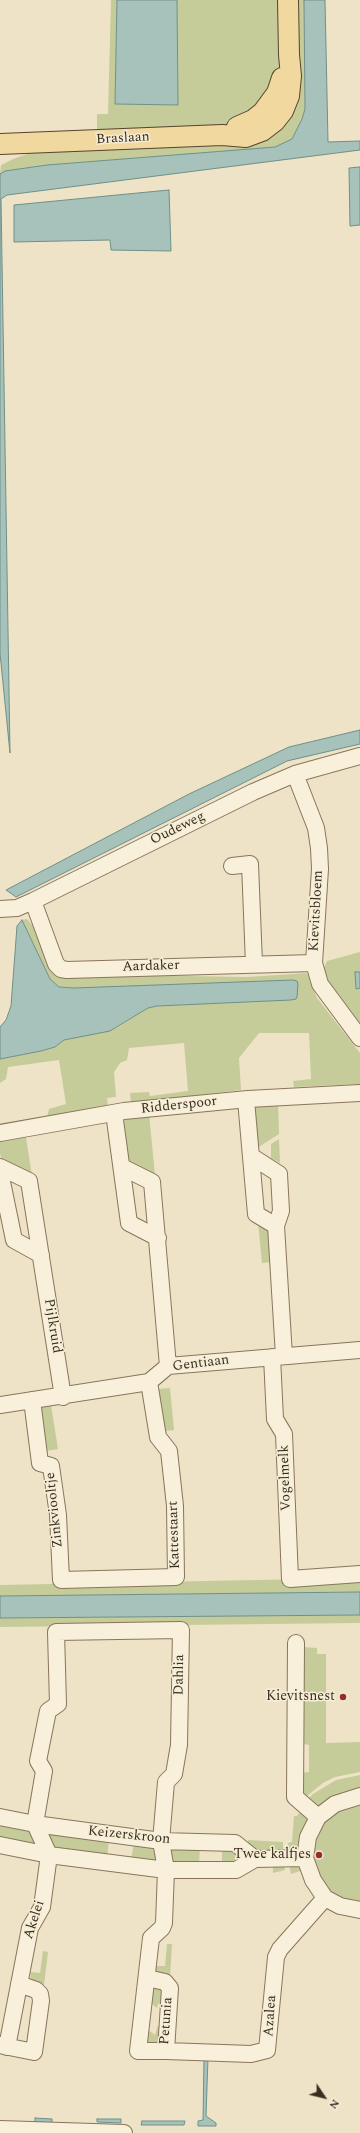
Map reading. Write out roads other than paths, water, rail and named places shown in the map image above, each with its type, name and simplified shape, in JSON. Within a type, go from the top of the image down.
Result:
[{"type":"main road","name":"Braslaan","points":[[0,144],[222,135],[253,120],[271,104],[277,93],[289,55],[288,0]]},
{"type":"main road","name":"Braslaan","points":[[0,158],[25,144]]},
{"type":"street","name":"Oudeweg","points":[[0,909],[17,908],[33,902],[253,792],[295,774],[360,756]]},
{"type":"street","name":"Kievitsbloem","points":[[295,774],[316,828],[319,848],[320,869],[314,963],[320,984],[360,1038]]},
{"type":"street","points":[[232,866],[250,864],[254,964]]},
{"type":"street","name":"Aardaker","points":[[33,902],[56,964],[60,969],[314,963]]},
{"type":"street","name":"Ridderspoor","points":[[0,1133],[114,1113],[246,1100],[360,1093]]},
{"type":"street","points":[[246,1100],[256,1214],[276,1226],[282,1210],[279,1174],[251,1156]]},
{"type":"street","points":[[114,1113],[129,1223],[158,1238]]},
{"type":"street","name":"Pijlkruid","points":[[0,1167],[29,1181],[63,1397]]},
{"type":"street","points":[[122,1167],[152,1182],[168,1366]]},
{"type":"street","points":[[0,1172],[14,1240],[41,1255]]},
{"type":"street","name":"Vogelmelk","points":[[276,1226],[278,1356],[275,1419],[284,1434],[290,1579],[360,1574]]},
{"type":"street","name":"Gentiaan","points":[[149,1382],[168,1366],[360,1350]]},
{"type":"street","points":[[0,1405],[63,1397],[149,1382]]},
{"type":"street","name":"Kattestaart","points":[[61,1580],[176,1578],[175,1506],[169,1450],[158,1437],[149,1382]]},
{"type":"street","name":"Zinkviooltje","points":[[32,1400],[40,1463],[52,1466],[58,1515],[61,1580]]},
{"type":"street","name":"Dahlia","points":[[35,1824],[44,1771],[38,1761],[48,1711],[58,1704],[56,1632],[181,1630],[179,1745],[174,1774],[166,1782],[161,1840]]},
{"type":"street","points":[[296,1643],[295,1797],[318,1817]]},
{"type":"street","points":[[360,1796],[335,1804],[318,1817],[308,1837],[305,1858],[313,1880],[325,1898],[340,1906],[360,1910]]},
{"type":"street","name":"Keizerskroon","points":[[0,1817],[35,1824],[161,1840],[235,1843],[255,1859]]},
{"type":"street","points":[[35,1824],[49,1855]]},
{"type":"street","name":"Petunia","points":[[147,1978],[165,1982],[170,1988],[166,2051],[138,2051],[151,1938],[162,1928],[164,1923],[166,1870],[161,1840]]},
{"type":"street","name":"Keizerskroon","points":[[0,1845],[49,1855],[166,1870],[236,1870],[255,1859],[305,1858]]},
{"type":"street","name":"Akelei","points":[[4,2046],[19,1984],[30,1928],[42,1907],[49,1855]]},
{"type":"street","name":"Azalea","points":[[166,2051],[252,2054],[267,2050],[269,2047],[274,1965],[276,1957],[280,1949],[325,1898]]},
{"type":"street","points":[[4,2046],[34,2052],[41,2001],[40,1994],[36,1990],[19,1984]]},
{"type":"street","points":[[0,2130],[124,2133]]},
{"type":"water","points":[[117,0],[177,0],[178,105],[115,104]]},
{"type":"water","points":[[304,0],[325,0],[328,142],[360,141],[360,150],[7,195],[1,199],[10,753],[0,653],[0,174],[5,171],[47,165],[275,147],[292,139],[302,119],[305,109]]},
{"type":"water","points":[[360,167],[360,225],[350,226],[349,168]]},
{"type":"water","points":[[169,190],[171,251],[111,250],[110,240],[14,242],[14,205]]},
{"type":"water","points":[[360,730],[360,744],[287,761],[16,897],[6,890],[189,794],[289,747]]},
{"type":"water","points":[[22,920],[50,979],[59,987],[74,988],[293,980],[297,981],[298,984],[297,997],[296,999],[291,1000],[157,1006],[148,1008],[110,1031],[64,1040],[55,1047],[0,1059],[0,1027],[6,1020],[11,1006],[17,926]]},
{"type":"water","points":[[355,972],[360,972],[360,988],[356,989]]},
{"type":"water","points":[[360,1592],[360,1615],[0,1618],[0,1596]]},
{"type":"water","points":[[204,2058],[208,2058],[206,2116],[216,2123],[216,2126],[198,2126],[198,2121],[203,2120]]},
{"type":"water","points":[[35,2118],[52,2119],[52,2123],[35,2122]]},
{"type":"water","points":[[97,2119],[121,2119],[121,2123],[97,2122]]},
{"type":"water","points":[[142,2121],[185,2121],[184,2125],[141,2125]]},
{"type":"place","name":"Kievitsnest","points":[[343,1697]]},
{"type":"place","name":"Twee kalfjes","points":[[319,1855]]}]
